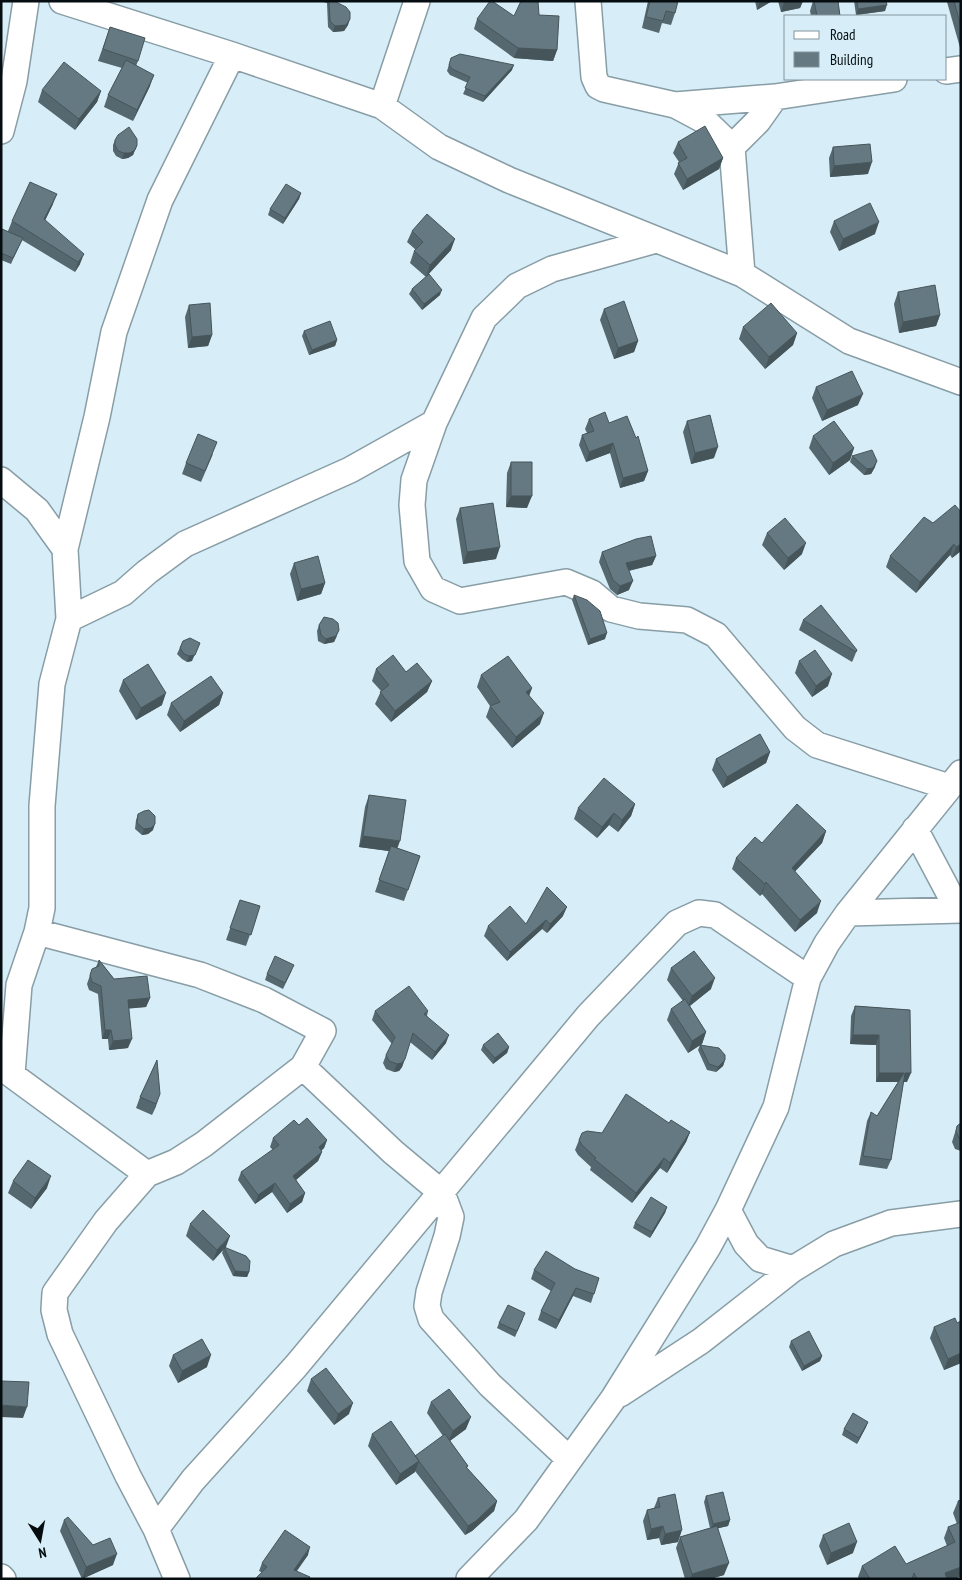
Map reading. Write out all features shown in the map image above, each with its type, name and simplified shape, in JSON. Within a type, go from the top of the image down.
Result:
[{"type":"street","points":[[1,131],[14,81],[26,1]]},
{"type":"street","points":[[62,1],[232,55],[382,106],[439,147],[509,180],[742,274],[849,340],[961,382]]},
{"type":"street","points":[[382,106],[417,1]]},
{"type":"street","points":[[588,1],[594,77],[598,86],[674,105],[705,120],[732,146],[742,274]]},
{"type":"street","points":[[147,1174],[7,1070],[19,985],[37,932],[42,908],[42,806],[52,684],[69,619],[65,549],[97,417],[114,332],[160,200],[232,55]]},
{"type":"street","points":[[947,71],[961,69]]},
{"type":"street","points":[[674,105],[775,97],[887,80]]},
{"type":"street","points":[[732,146],[758,121],[775,97]]},
{"type":"street","points":[[469,1579],[526,1520],[613,1399],[708,1247],[728,1210],[776,1107],[808,978],[827,943],[848,913],[955,780],[817,745],[795,728],[716,635],[687,620],[639,616],[611,609],[592,593],[566,582],[460,601],[433,588],[417,561],[412,505],[414,480],[434,423],[484,318],[517,286],[552,269],[656,240]]},
{"type":"street","points":[[69,619],[123,594],[147,572],[185,544],[350,470],[434,423]]},
{"type":"street","points":[[1,480],[37,510],[65,549]]},
{"type":"street","points":[[848,913],[960,910],[915,829]]},
{"type":"street","points":[[156,1530],[193,1480],[296,1366],[588,1016],[677,923],[699,913],[715,915],[808,978]]},
{"type":"street","points":[[37,932],[200,975],[264,1000],[323,1031],[303,1067],[204,1144],[176,1162],[147,1174],[106,1220],[55,1293],[54,1310],[60,1334],[156,1530],[177,1579]]},
{"type":"street","points":[[303,1067],[394,1152],[442,1193],[451,1216],[448,1236],[429,1292],[427,1306],[431,1319],[490,1386],[569,1459]]},
{"type":"street","points":[[728,1210],[746,1244],[760,1259],[793,1269]]},
{"type":"street","points":[[613,1399],[701,1341],[793,1269],[834,1244],[891,1223],[961,1214]]},
{"type":"building","points":[[329,1],[334,1],[346,7],[350,12],[350,19],[346,25],[335,26],[330,21]]},
{"type":"building","points":[[490,1],[514,16],[521,1],[538,1],[539,15],[559,16],[557,50],[518,48],[477,19]]},
{"type":"building","points":[[650,1],[678,1],[675,13],[666,11],[663,21],[646,17]]},
{"type":"building","points":[[814,1],[838,1],[840,15],[817,15]]},
{"type":"building","points":[[857,1],[886,1],[887,5],[858,9]]},
{"type":"building","points":[[954,1],[961,1],[961,27]]},
{"type":"building","points":[[110,27],[145,38],[138,61],[103,49]]},
{"type":"building","points":[[460,54],[514,65],[485,96],[465,88],[470,77],[452,69],[449,65],[451,58]]},
{"type":"building","points":[[126,60],[154,75],[137,110],[108,95]]},
{"type":"building","points":[[64,62],[101,91],[79,119],[42,90]]},
{"type":"building","points":[[705,126],[723,158],[687,179],[678,163],[687,158],[678,142]]},
{"type":"building","points":[[129,127],[137,139],[137,145],[135,150],[130,153],[124,153],[118,151],[115,140],[118,135]]},
{"type":"building","points":[[870,144],[872,162],[834,166],[833,147]]},
{"type":"building","points":[[30,182],[57,194],[44,219],[84,254],[78,262],[12,221]]},
{"type":"building","points":[[286,184],[301,193],[285,218],[270,209]]},
{"type":"building","points":[[870,203],[879,222],[843,239],[834,221]]},
{"type":"building","points":[[427,214],[455,239],[430,265],[414,251],[423,242],[412,231]]},
{"type":"building","points":[[2,229],[23,238],[13,258],[1,253]]},
{"type":"building","points":[[429,274],[442,290],[424,304],[412,289]]},
{"type":"building","points":[[935,285],[940,315],[903,322],[898,292]]},
{"type":"building","points":[[624,301],[638,341],[618,348],[604,309]]},
{"type":"building","points":[[210,303],[212,335],[192,337],[189,305]]},
{"type":"building","points":[[771,303],[797,333],[769,357],[743,327]]},
{"type":"building","points":[[330,321],[337,340],[312,350],[304,331]]},
{"type":"building","points":[[852,371],[863,394],[827,410],[816,387]]},
{"type":"building","points":[[605,412],[609,423],[627,416],[636,438],[638,436],[648,471],[623,478],[613,443],[589,452],[582,435],[594,431],[589,419]]},
{"type":"building","points":[[710,415],[718,447],[695,453],[687,421]]},
{"type":"building","points":[[834,421],[854,448],[833,463],[813,436]]},
{"type":"building","points":[[198,434],[217,442],[205,471],[186,463]]},
{"type":"building","points":[[872,450],[877,461],[873,468],[867,469],[852,456]]},
{"type":"building","points":[[511,462],[532,462],[532,496],[511,496]]},
{"type":"building","points":[[493,503],[500,547],[467,552],[460,508]]},
{"type":"building","points":[[955,505],[961,512],[961,544],[956,547],[954,544],[920,582],[890,556],[924,517],[933,523]]},
{"type":"building","points":[[785,518],[806,543],[788,558],[767,533]]},
{"type":"building","points":[[651,536],[656,556],[626,563],[633,581],[620,586],[613,580],[602,552],[636,539]]},
{"type":"building","points":[[318,556],[325,583],[301,589],[294,563]]},
{"type":"building","points":[[574,595],[587,600],[600,611],[607,633],[590,639]]},
{"type":"building","points":[[821,605],[857,650],[856,652],[803,620]]},
{"type":"building","points":[[324,617],[333,619],[338,623],[339,630],[336,636],[326,639],[321,635],[319,625]]},
{"type":"building","points":[[190,638],[200,643],[195,655],[189,656],[184,654],[180,648],[183,641]]},
{"type":"building","points":[[815,650],[832,674],[816,686],[799,661]]},
{"type":"building","points":[[393,655],[406,672],[417,663],[432,681],[395,711],[380,692],[389,685],[376,669]]},
{"type":"building","points":[[508,656],[532,688],[526,692],[544,713],[516,737],[490,706],[500,702],[481,675]]},
{"type":"building","points":[[148,664],[166,693],[141,708],[123,680]]},
{"type":"building","points":[[211,676],[223,693],[184,721],[171,703]]},
{"type":"building","points":[[760,734],[770,752],[727,777],[716,759]]},
{"type":"building","points":[[604,778],[635,804],[622,820],[614,813],[602,827],[578,808]]},
{"type":"building","points":[[369,795],[406,800],[400,841],[363,836]]},
{"type":"building","points":[[797,804],[826,831],[792,868],[821,901],[800,920],[766,882],[765,884],[736,858],[755,837],[762,843]]},
{"type":"building","points":[[149,810],[155,816],[155,824],[151,828],[144,829],[137,823],[138,814]]},
{"type":"building","points":[[391,846],[420,856],[408,890],[379,880]]},
{"type":"building","points":[[547,887],[567,907],[550,924],[546,920],[510,952],[488,926],[510,906],[526,924]]},
{"type":"building","points":[[240,900],[260,906],[251,935],[230,928]]},
{"type":"building","points":[[694,951],[715,978],[692,996],[671,968]]},
{"type":"building","points":[[275,956],[294,965],[285,983],[267,974]]},
{"type":"building","points":[[99,960],[114,979],[147,976],[150,998],[128,1000],[132,1039],[113,1041],[111,1030],[105,1030],[101,986],[92,982],[90,975],[92,969],[99,966]]},
{"type":"building","points":[[409,986],[428,1011],[424,1014],[449,1035],[435,1052],[413,1033],[405,1059],[402,1063],[397,1064],[389,1061],[386,1055],[395,1037],[375,1011]]},
{"type":"building","points":[[685,999],[706,1032],[692,1041],[671,1009]]},
{"type":"building","points":[[855,1006],[910,1010],[911,1073],[905,1073],[891,1160],[863,1156],[871,1112],[877,1116],[904,1073],[879,1073],[879,1035],[853,1035]]},
{"type":"building","points":[[498,1033],[509,1047],[495,1058],[483,1045]]},
{"type":"building","points":[[700,1045],[719,1048],[725,1055],[725,1060],[718,1067],[709,1064]]},
{"type":"building","points":[[157,1060],[160,1094],[156,1104],[140,1097]]},
{"type":"building","points":[[626,1094],[669,1123],[671,1120],[690,1132],[670,1163],[664,1158],[636,1193],[594,1159],[596,1158],[579,1140],[582,1133],[587,1131],[602,1133]]},
{"type":"building","points":[[307,1118],[327,1140],[319,1147],[322,1152],[293,1176],[305,1193],[290,1204],[275,1183],[258,1195],[241,1172],[279,1145],[273,1138],[294,1120],[299,1125]]},
{"type":"building","points":[[961,1123],[961,1138],[959,1138],[956,1131],[957,1126]]},
{"type":"building","points":[[28,1160],[51,1176],[35,1198],[13,1181]]},
{"type":"building","points":[[651,1197],[667,1207],[652,1232],[635,1223]]},
{"type":"building","points":[[203,1210],[230,1236],[217,1250],[190,1224]]},
{"type":"building","points":[[224,1247],[246,1256],[250,1261],[249,1272],[235,1271]]},
{"type":"building","points":[[546,1251],[575,1269],[599,1278],[594,1294],[576,1288],[559,1320],[541,1311],[555,1283],[534,1270]]},
{"type":"building","points":[[508,1305],[525,1313],[517,1331],[499,1323]]},
{"type":"building","points":[[955,1318],[957,1323],[961,1321],[961,1353],[948,1359],[934,1327]]},
{"type":"building","points":[[809,1331],[822,1356],[804,1366],[791,1341]]},
{"type":"building","points":[[202,1339],[211,1355],[182,1371],[173,1355]]},
{"type":"building","points":[[326,1368],[353,1403],[338,1414],[311,1379]]},
{"type":"building","points":[[1,1381],[29,1382],[27,1407],[1,1405]]},
{"type":"building","points":[[449,1389],[471,1417],[453,1431],[431,1402]]},
{"type":"building","points":[[853,1413],[868,1422],[859,1438],[844,1429]]},
{"type":"building","points":[[391,1421],[419,1461],[400,1474],[372,1434]]},
{"type":"building","points":[[445,1434],[468,1466],[466,1467],[497,1501],[468,1526],[415,1456]]},
{"type":"building","points":[[723,1492],[730,1520],[713,1524],[706,1496]]},
{"type":"building","points":[[675,1494],[682,1530],[665,1534],[663,1526],[651,1529],[647,1510],[660,1507],[658,1498]]},
{"type":"building","points":[[961,1500],[961,1513],[958,1501]]},
{"type":"building","points":[[68,1517],[93,1545],[110,1538],[117,1554],[86,1567],[64,1520]]},
{"type":"building","points":[[961,1522],[961,1567],[945,1573],[947,1579],[917,1579],[914,1573],[912,1579],[870,1579],[862,1566],[895,1546],[906,1564],[955,1542],[948,1527]]},
{"type":"building","points":[[849,1523],[857,1542],[831,1553],[823,1535]]},
{"type":"building","points":[[717,1526],[729,1563],[692,1574],[680,1537]]},
{"type":"building","points":[[285,1530],[310,1547],[294,1570],[310,1577],[309,1579],[255,1579],[267,1567],[262,1563]]}]
